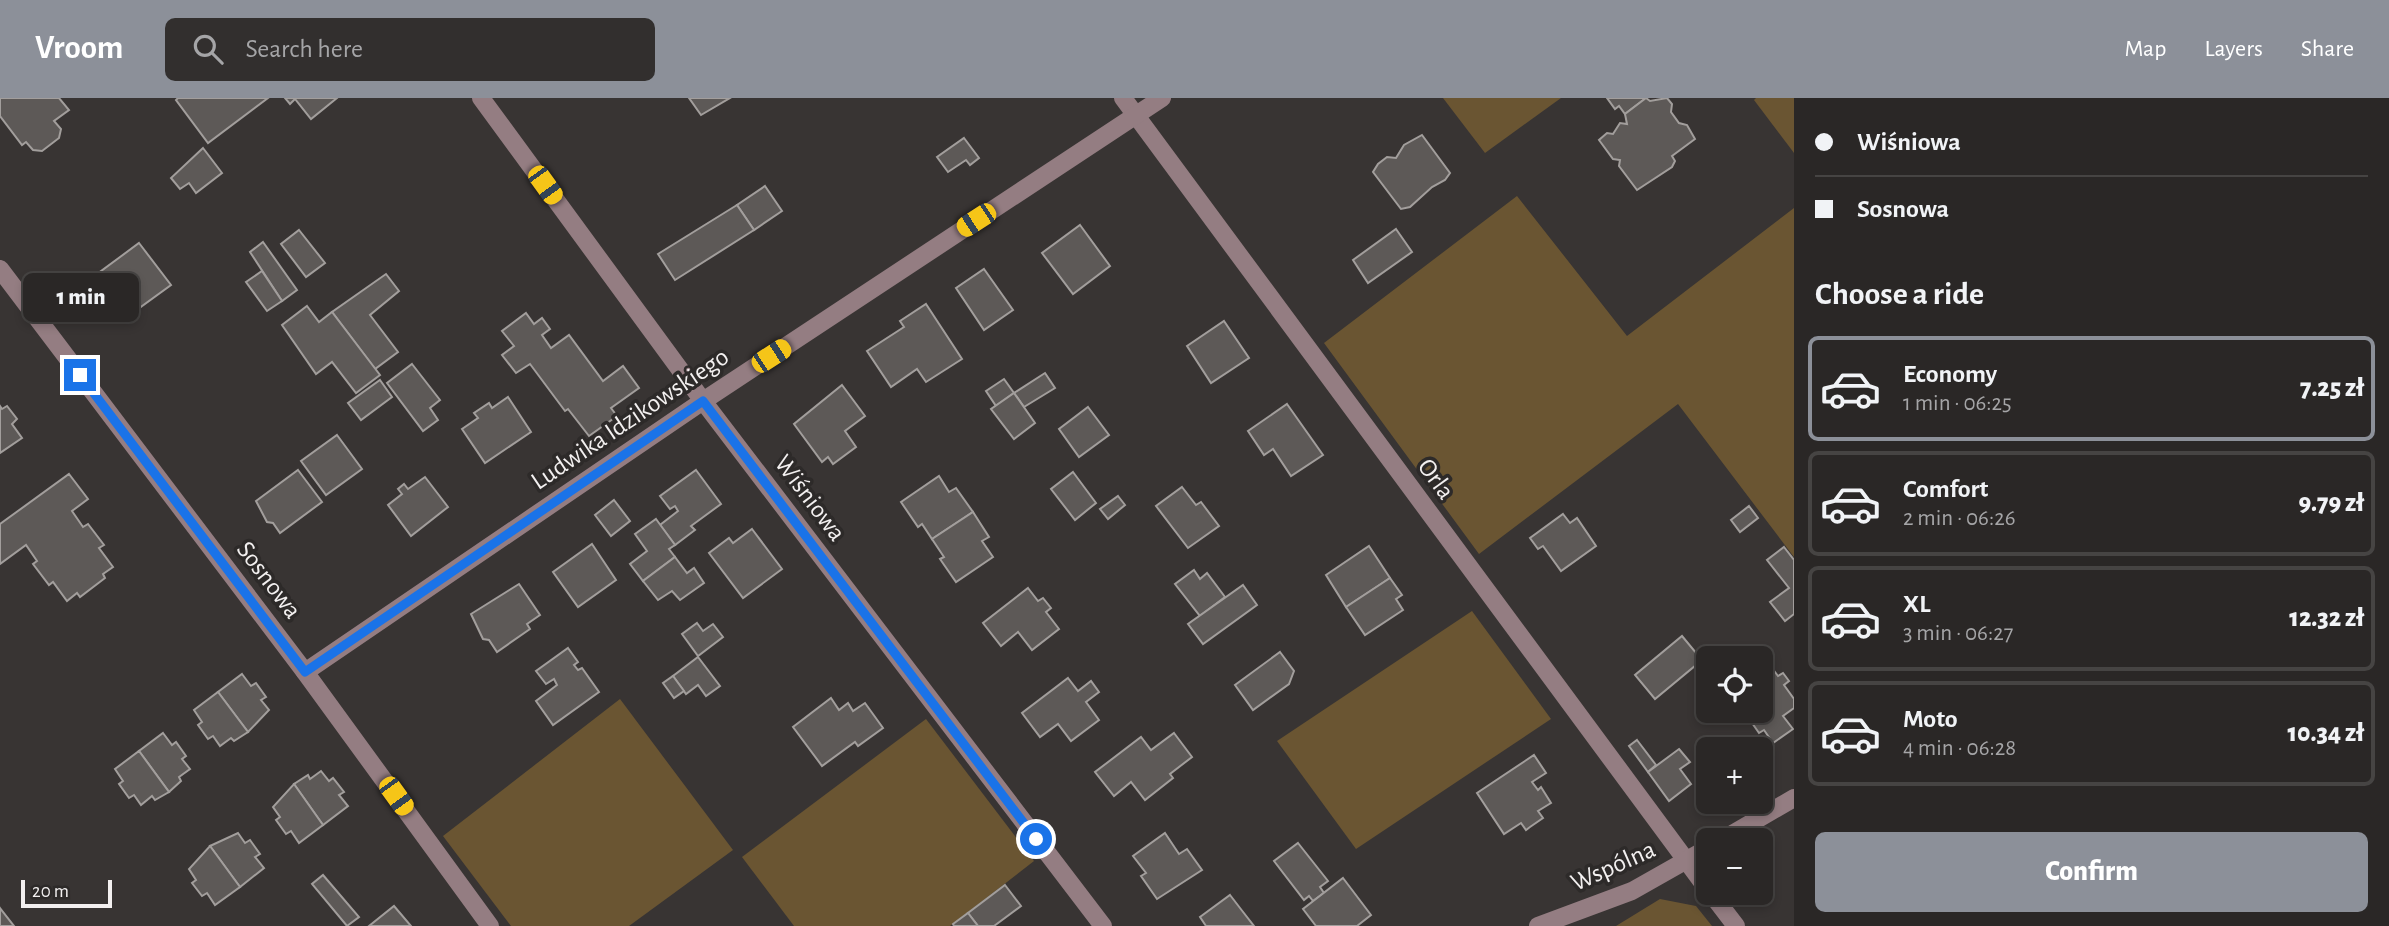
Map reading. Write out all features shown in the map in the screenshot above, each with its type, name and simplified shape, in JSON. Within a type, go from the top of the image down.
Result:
[{"type":"street","name":"Wiśniowa","points":[[481,98],[703,401],[1103,926]]},
{"type":"street","name":"Orla","points":[[1123,98],[1696,875]]},
{"type":"street","name":"Ludwika Idzikowskiego","points":[[305,672],[703,401],[1162,98]]},
{"type":"street","name":"Sosnowa","points":[[0,269],[305,672],[490,926]]},
{"type":"street","points":[[1743,828],[1794,798]]},
{"type":"street","name":"Wspólna","points":[[1538,926],[1632,891],[1696,856]]},
{"type":"street","name":"Orla","points":[[1720,905],[1736,926]]},
{"type":"shaded area","points":[[1443,98],[1561,98],[1485,153]]},
{"type":"shaded area","points":[[1794,98],[1794,153],[1754,100]]},
{"type":"shaded area","points":[[1517,196],[1627,336],[1794,208],[1794,557],[1678,404],[1479,554],[1324,343]]},
{"type":"shaded area","points":[[1472,611],[1551,719],[1356,849],[1277,741]]},
{"type":"shaded area","points":[[620,699],[733,850],[629,926],[511,926],[443,836]]},
{"type":"shaded area","points":[[926,719],[1034,861],[950,926],[794,926],[742,857]]},
{"type":"shaded area","points":[[1660,899],[1696,906],[1712,926],[1616,926]]},
{"type":"building","points":[[0,98],[59,98],[69,110],[54,121],[61,129],[59,138],[42,151],[33,150],[26,142],[22,145],[0,116]]},
{"type":"building","points":[[268,98],[208,143],[176,100]]},
{"type":"building","points":[[285,98],[337,98],[311,119],[295,99],[290,104]]},
{"type":"building","points":[[689,98],[730,98],[701,115]]},
{"type":"building","points":[[1607,98],[1646,98],[1625,114],[1619,106],[1615,109]]},
{"type":"building","points":[[1646,98],[1650,101],[1667,98],[1672,104],[1671,112],[1679,123],[1687,125],[1695,139],[1672,156],[1675,161],[1672,167],[1637,190],[1619,166],[1620,160],[1613,159],[1599,140],[1607,133],[1613,134],[1620,123],[1627,124],[1625,114]]},
{"type":"building","points":[[1422,135],[1450,173],[1410,207],[1401,209],[1373,172],[1387,157],[1396,158],[1404,145]]},
{"type":"building","points":[[964,138],[979,158],[970,165],[966,160],[948,172],[937,157]]},
{"type":"building","points":[[203,148],[222,173],[196,193],[189,183],[180,189],[171,178]]},
{"type":"building","points":[[765,186],[782,211],[754,230],[737,205]]},
{"type":"building","points":[[737,205],[754,230],[675,280],[658,254]]},
{"type":"building","points":[[1080,225],[1110,266],[1073,294],[1042,253]]},
{"type":"building","points":[[1396,229],[1412,252],[1368,283],[1353,260]]},
{"type":"building","points":[[299,230],[325,263],[306,277],[281,244]]},
{"type":"building","points":[[263,242],[297,290],[282,301],[250,252]]},
{"type":"building","points":[[139,243],[171,285],[131,314],[110,286],[104,291],[93,277]]},
{"type":"building","points":[[984,269],[1013,310],[984,330],[956,288]]},
{"type":"building","points":[[262,271],[282,301],[267,311],[246,282]]},
{"type":"building","points":[[386,274],[399,291],[370,315],[398,352],[375,369],[332,312]]},
{"type":"building","points":[[926,304],[962,359],[926,382],[917,369],[891,387],[867,351],[904,327],[900,321]]},
{"type":"building","points":[[307,306],[319,322],[332,312],[380,375],[356,393],[332,362],[316,374],[282,325]]},
{"type":"building","points":[[526,313],[534,324],[542,318],[550,329],[542,335],[551,348],[569,335],[603,381],[623,366],[639,388],[611,408],[617,416],[589,436],[568,409],[565,411],[530,364],[516,373],[502,355],[514,346],[502,331]]},
{"type":"building","points":[[1224,321],[1249,358],[1211,383],[1187,346]]},
{"type":"building","points":[[412,364],[440,400],[430,408],[438,420],[423,431],[387,383]]},
{"type":"building","points":[[1045,373],[1055,388],[1024,407],[1014,393]]},
{"type":"building","points":[[1004,379],[1014,393],[996,406],[986,391]]},
{"type":"building","points":[[380,380],[392,397],[361,420],[348,403]]},
{"type":"building","points":[[842,385],[865,416],[845,431],[856,447],[833,464],[828,457],[822,462],[794,424]]},
{"type":"building","points":[[1014,393],[1035,423],[1014,439],[991,409]]},
{"type":"building","points":[[508,397],[531,432],[485,463],[462,429],[478,418],[474,413],[489,403],[492,408]]},
{"type":"building","points":[[1287,404],[1323,455],[1291,476],[1273,449],[1264,455],[1248,431]]},
{"type":"building","points":[[0,406],[2,409],[7,406],[17,419],[12,424],[22,438],[0,453]]},
{"type":"building","points":[[1088,407],[1109,435],[1079,457],[1059,429]]},
{"type":"building","points":[[337,435],[362,469],[326,495],[301,461]]},
{"type":"building","points":[[298,470],[322,502],[280,533],[273,523],[267,522],[256,501]]},
{"type":"building","points":[[696,470],[721,504],[691,526],[695,530],[675,545],[660,525],[678,511],[675,506],[670,509],[660,496]]},
{"type":"building","points":[[1073,472],[1096,503],[1075,520],[1051,489]]},
{"type":"building","points":[[69,474],[88,499],[72,511],[83,527],[88,524],[104,545],[99,548],[113,567],[103,574],[105,578],[80,597],[77,593],[67,601],[53,582],[49,585],[33,564],[37,561],[26,545],[0,564],[0,524]]},
{"type":"building","points":[[939,476],[949,492],[956,488],[973,512],[932,539],[922,524],[918,527],[901,502]]},
{"type":"building","points":[[425,477],[448,507],[411,536],[388,505],[402,494],[398,489],[404,484],[408,489]]},
{"type":"building","points":[[1182,487],[1196,505],[1201,502],[1219,526],[1188,548],[1156,506]]},
{"type":"building","points":[[1118,496],[1125,505],[1108,519],[1100,509]]},
{"type":"building","points":[[614,500],[630,521],[611,536],[595,515]]},
{"type":"building","points":[[1749,506],[1758,518],[1740,532],[1731,520]]},
{"type":"building","points":[[973,512],[989,537],[982,541],[993,557],[956,582],[940,559],[944,557],[932,539]]},
{"type":"building","points":[[1563,514],[1570,523],[1577,518],[1596,546],[1561,571],[1543,546],[1538,549],[1530,538]]},
{"type":"building","points":[[656,519],[675,545],[669,549],[675,557],[643,581],[630,564],[647,551],[635,534]]},
{"type":"building","points":[[752,529],[782,569],[743,598],[709,553],[729,538],[733,543]]},
{"type":"building","points":[[592,544],[616,580],[578,607],[553,572]]},
{"type":"building","points":[[1369,546],[1390,578],[1346,607],[1326,575]]},
{"type":"building","points":[[1784,547],[1794,560],[1794,614],[1785,621],[1770,602],[1789,588],[1767,560]]},
{"type":"building","points":[[675,557],[687,573],[694,568],[704,583],[680,600],[672,591],[658,600],[643,581]]},
{"type":"building","points":[[1194,570],[1200,579],[1207,573],[1225,597],[1200,616],[1175,584]]},
{"type":"building","points":[[1390,578],[1402,595],[1396,599],[1403,610],[1365,635],[1346,607]]},
{"type":"building","points":[[519,584],[540,615],[527,624],[530,629],[497,652],[489,640],[483,639],[471,614]]},
{"type":"building","points":[[1243,585],[1257,605],[1203,644],[1188,624]]},
{"type":"building","points":[[1028,588],[1038,601],[1043,598],[1051,608],[1046,612],[1059,629],[1032,650],[1018,632],[1001,646],[983,623]]},
{"type":"building","points":[[697,623],[703,631],[713,624],[723,637],[698,656],[682,634]]},
{"type":"building","points":[[1682,636],[1696,653],[1696,665],[1655,699],[1635,675]]},
{"type":"building","points":[[568,648],[578,662],[574,665],[578,670],[582,668],[599,692],[553,725],[536,701],[557,685],[554,679],[546,684],[536,671]]},
{"type":"building","points":[[1280,652],[1294,671],[1289,684],[1253,710],[1235,685]]},
{"type":"building","points":[[698,657],[720,686],[706,696],[698,685],[686,694],[673,676]]},
{"type":"building","points":[[1773,669],[1778,676],[1783,673],[1789,681],[1784,685],[1794,699],[1794,708],[1783,716],[1793,729],[1773,743],[1773,737],[1769,737],[1764,730],[1759,733],[1752,723],[1773,723]]},
{"type":"building","points":[[242,674],[251,686],[256,683],[266,697],[261,700],[269,710],[248,732],[218,692]]},
{"type":"building","points":[[673,676],[684,691],[674,698],[663,683]]},
{"type":"building","points":[[1068,678],[1078,691],[1091,681],[1099,692],[1086,702],[1099,720],[1071,741],[1058,724],[1040,737],[1022,713]]},
{"type":"building","points":[[218,692],[248,732],[234,741],[231,738],[220,746],[213,736],[208,739],[198,725],[202,722],[194,710]]},
{"type":"building","points":[[831,698],[839,710],[848,703],[853,711],[865,703],[883,728],[858,746],[855,742],[822,766],[793,727]]},
{"type":"building","points":[[163,733],[172,745],[176,742],[186,756],[182,759],[190,769],[179,777],[181,781],[169,792],[139,751]]},
{"type":"building","points":[[1174,733],[1192,757],[1170,774],[1173,778],[1145,800],[1131,782],[1114,796],[1095,772],[1141,737],[1151,750]]},
{"type":"building","points":[[1637,740],[1656,765],[1648,772],[1629,746]]},
{"type":"building","points":[[1679,749],[1690,762],[1680,769],[1691,784],[1669,801],[1648,772]]},
{"type":"building","points":[[139,751],[169,792],[155,800],[152,796],[141,805],[134,795],[129,798],[119,784],[123,781],[115,769]]},
{"type":"building","points":[[1534,755],[1546,773],[1532,782],[1538,790],[1541,787],[1551,803],[1538,811],[1543,818],[1526,830],[1521,823],[1504,834],[1477,793]]},
{"type":"building","points":[[321,771],[329,781],[333,778],[344,792],[339,795],[348,806],[323,825],[294,784],[308,775],[310,779]]},
{"type":"building","points":[[294,784],[323,825],[299,843],[291,831],[286,834],[276,820],[280,817],[273,807]]},
{"type":"building","points":[[238,833],[245,843],[250,840],[260,854],[255,857],[264,868],[240,887],[210,846]]},
{"type":"building","points":[[1165,833],[1179,854],[1187,849],[1202,870],[1157,899],[1141,876],[1146,873],[1133,856]]},
{"type":"building","points":[[1298,843],[1328,881],[1320,887],[1324,893],[1313,901],[1309,896],[1304,900],[1274,861]]},
{"type":"building","points":[[210,846],[240,887],[215,905],[207,893],[202,896],[192,883],[196,880],[189,869]]},
{"type":"building","points":[[323,875],[359,917],[347,926],[312,884]]},
{"type":"building","points":[[1343,878],[1371,915],[1357,926],[1316,926],[1303,909]]},
{"type":"building","points":[[1005,885],[1021,906],[994,926],[978,926],[968,913]]},
{"type":"building","points":[[1230,895],[1254,926],[1206,926],[1200,917]]},
{"type":"building","points":[[394,906],[411,926],[369,926]]},
{"type":"building","points":[[0,908],[14,926],[0,926]]},
{"type":"building","points":[[968,913],[978,926],[954,926],[953,924]]},
{"type":"route","points":[[80,375],[305,672],[703,401],[1036,839]]}]
